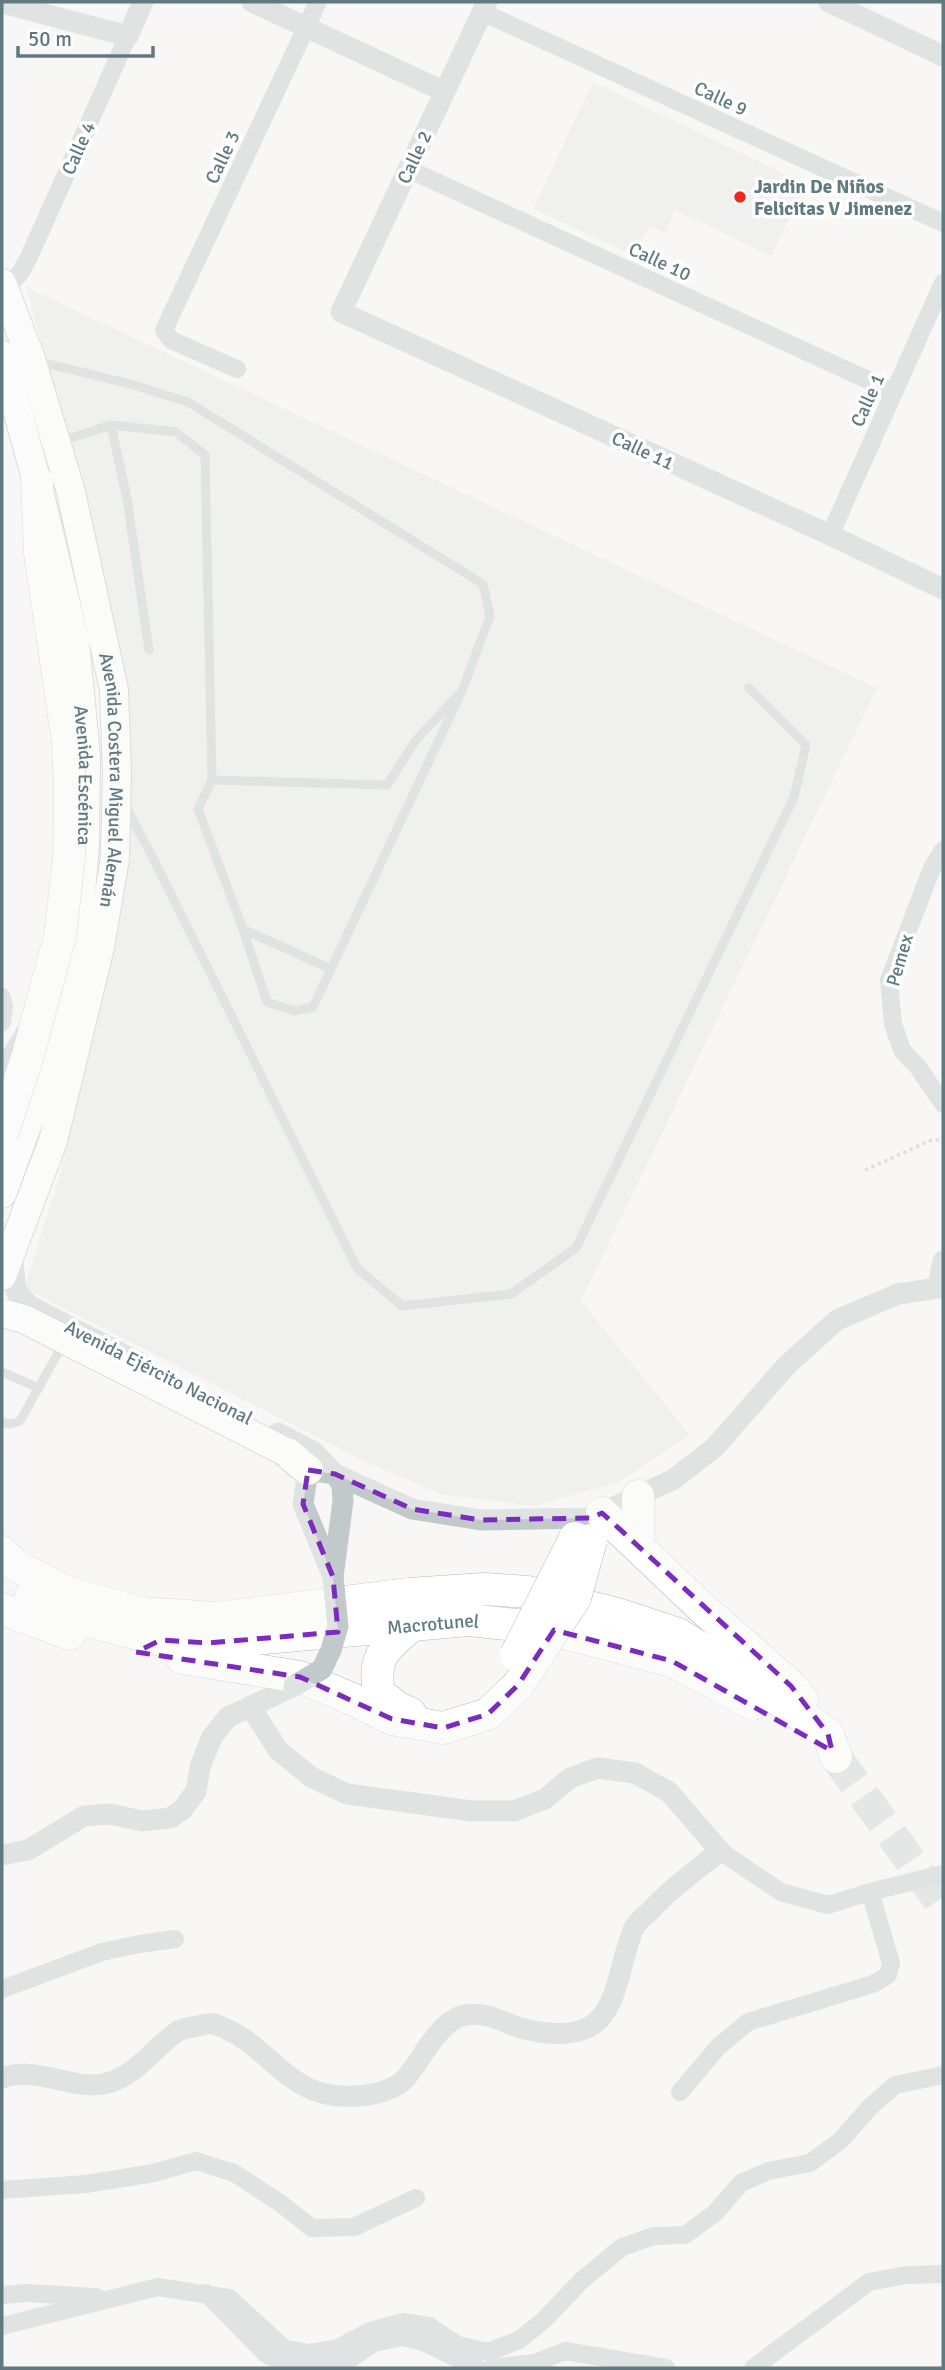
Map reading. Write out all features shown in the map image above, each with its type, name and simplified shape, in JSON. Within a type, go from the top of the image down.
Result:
[{"type":"highway","points":[[2,1134],[29,1055],[60,936],[69,859],[68,742],[40,552],[37,482]]},
{"type":"highway","points":[[638,1496],[638,1546]]},
{"type":"highway","points":[[216,1653],[300,1677],[392,1719],[443,1728],[488,1714],[575,1598],[588,1525],[638,1546],[791,1686],[832,1747]]},
{"type":"highway","points":[[2,1552],[15,1565],[64,1591],[141,1613],[216,1618],[409,1594],[484,1590],[528,1592],[614,1613],[678,1634],[738,1672],[832,1747]]},
{"type":"highway","name":"Macrotunel","points":[[7,1592],[149,1646],[216,1653],[413,1624],[469,1620],[545,1628],[672,1661],[737,1694],[814,1744],[832,1747]]},
{"type":"highway","points":[[413,1624],[386,1648],[375,1672],[379,1693],[398,1709],[431,1720],[468,1709],[511,1682]]},
{"type":"main road","name":"Avenida Costera Miguel Alemán","points":[[3,286],[31,359],[71,492],[114,690],[117,790],[115,858],[100,947],[53,1141],[7,1264]]},
{"type":"main road","name":"Avenida Escénica","points":[[2,355],[37,482],[75,642],[86,755],[85,845],[77,932],[66,1006],[41,1088],[2,1194]]},
{"type":"main road","points":[[2,1313],[24,1319],[310,1465]]},
{"type":"street","name":"Calle 4","points":[[3,286],[21,272],[29,257],[143,2]]},
{"type":"street","points":[[252,2],[444,92]]},
{"type":"street","name":"Calle 3","points":[[237,369],[171,340],[164,330],[318,2]]},
{"type":"street","points":[[829,2],[943,56]]},
{"type":"street","points":[[2,3],[128,36]]},
{"type":"street","name":"Calle 2","points":[[341,312],[484,7]]},
{"type":"street","name":"Calle 9","points":[[484,7],[943,223]]},
{"type":"street","name":"Calle 10","points":[[408,169],[894,392]]},
{"type":"street","name":"Calle 1","points":[[830,535],[943,283]]},
{"type":"street","name":"Calle 11","points":[[341,312],[943,589]]},
{"type":"street","name":"Pemex","points":[[943,850],[932,868],[889,980],[893,1024],[902,1049],[943,1104]]},
{"type":"street","points":[[2,1070],[41,1002],[60,949],[77,932]]},
{"type":"street","points":[[2,997],[2,1022]]},
{"type":"street","points":[[941,1287],[943,1261]]},
{"type":"street","name":"Avenida Ejército Nacional","points":[[7,1264],[16,1291],[67,1337],[283,1466],[310,1465],[412,1509],[481,1520],[588,1525],[674,1479],[715,1447],[787,1365],[837,1320],[898,1294],[941,1287]]},
{"type":"street","name":"Avenida Ejército Nacional","points":[[2,1327],[9,1325],[67,1337]]},
{"type":"street","points":[[2,1855],[28,1850],[84,1815],[110,1814],[142,1822],[170,1818],[183,1809],[196,1791],[200,1767],[212,1737],[228,1717],[294,1686],[322,1669],[338,1626],[333,1577],[343,1501],[342,1485],[310,1465],[303,1504],[333,1577]]},
{"type":"street","points":[[250,1706],[278,1750],[312,1777],[347,1794],[472,1811],[514,1811],[545,1800],[570,1778],[597,1769],[635,1773],[669,1791],[720,1851],[780,1892],[828,1905],[943,1874]]},
{"type":"street","points":[[2,2078],[15,2073],[47,2076],[87,2085],[108,2084],[125,2076],[180,2030],[211,2023],[243,2037],[282,2072],[307,2089],[335,2096],[366,2095],[387,2091],[404,2080],[446,2025],[462,2015],[481,2013],[524,2029],[568,2034],[589,2027],[604,2015],[634,1927],[663,1896],[720,1851]]},
{"type":"street","points":[[681,2092],[718,2047],[748,2022],[873,1984],[888,1975],[891,1963],[870,1892]]},
{"type":"street","points":[[2,1989],[102,1952],[175,1939]]},
{"type":"street","points":[[2,2326],[158,2287],[229,2298],[285,2349],[309,2353],[338,2348],[370,2331],[403,2322],[429,2326],[458,2344],[488,2352],[519,2340],[622,2246],[654,2236],[685,2235],[715,2213],[741,2183],[768,2171],[810,2163],[841,2140],[870,2107],[895,2085],[943,2075]]},
{"type":"street","points":[[2,2190],[86,2184],[154,2173],[195,2161],[234,2173],[312,2228],[354,2227],[416,2198]]},
{"type":"street","points":[[754,2368],[869,2282],[906,2275],[943,2274]]},
{"type":"street","points":[[2,2295],[26,2293],[113,2298]]},
{"type":"street","points":[[206,2293],[266,2354],[290,2367],[309,2368]]},
{"type":"street","points":[[318,2368],[347,2361],[374,2343],[402,2337],[423,2342],[477,2368]]},
{"type":"street","points":[[491,2368],[535,2363],[565,2351],[666,2368]]},
{"type":"lane","points":[[31,359],[188,402],[482,584],[490,617],[462,691],[313,1007],[294,1011],[267,1002],[198,809],[212,780],[205,455],[176,432],[111,425],[57,443]]},
{"type":"lane","points":[[111,425],[127,499],[149,650]]},
{"type":"lane","points":[[117,790],[357,1268],[402,1306],[511,1294],[576,1248],[794,797],[806,745],[749,688]]},
{"type":"lane","points":[[212,780],[387,785],[416,740],[462,691]]},
{"type":"lane","points":[[243,929],[331,969]]},
{"type":"lane","points":[[2,1422],[11,1424],[20,1421],[67,1337]]},
{"type":"lane","points":[[2,1372],[39,1388]]},
{"type":"path","points":[[865,1170],[929,1141],[943,1139]]},
{"type":"highlighted area","points":[[308,1470],[335,1474],[412,1509],[481,1520],[591,1518],[602,1513],[791,1686],[828,1734],[832,1751],[672,1661],[554,1630],[518,1685],[488,1714],[443,1728],[392,1719],[300,1677],[136,1652],[161,1640],[208,1643],[338,1632],[333,1577],[303,1504]]},
{"type":"shaded area","points":[[593,82],[806,184],[771,256],[675,210],[665,233],[649,226],[635,256],[533,209]]},
{"type":"shaded area","points":[[26,287],[877,688],[581,1301],[690,1435],[619,1482],[534,1506],[444,1495],[368,1463],[24,1288],[57,1185],[87,1059],[116,869],[109,677],[82,498]]},
{"type":"tunnel","points":[[836,1757],[943,1906]]},
{"type":"place","name":"Jardin De Niños Felicitas V Jimenez","points":[[740,197]]}]
